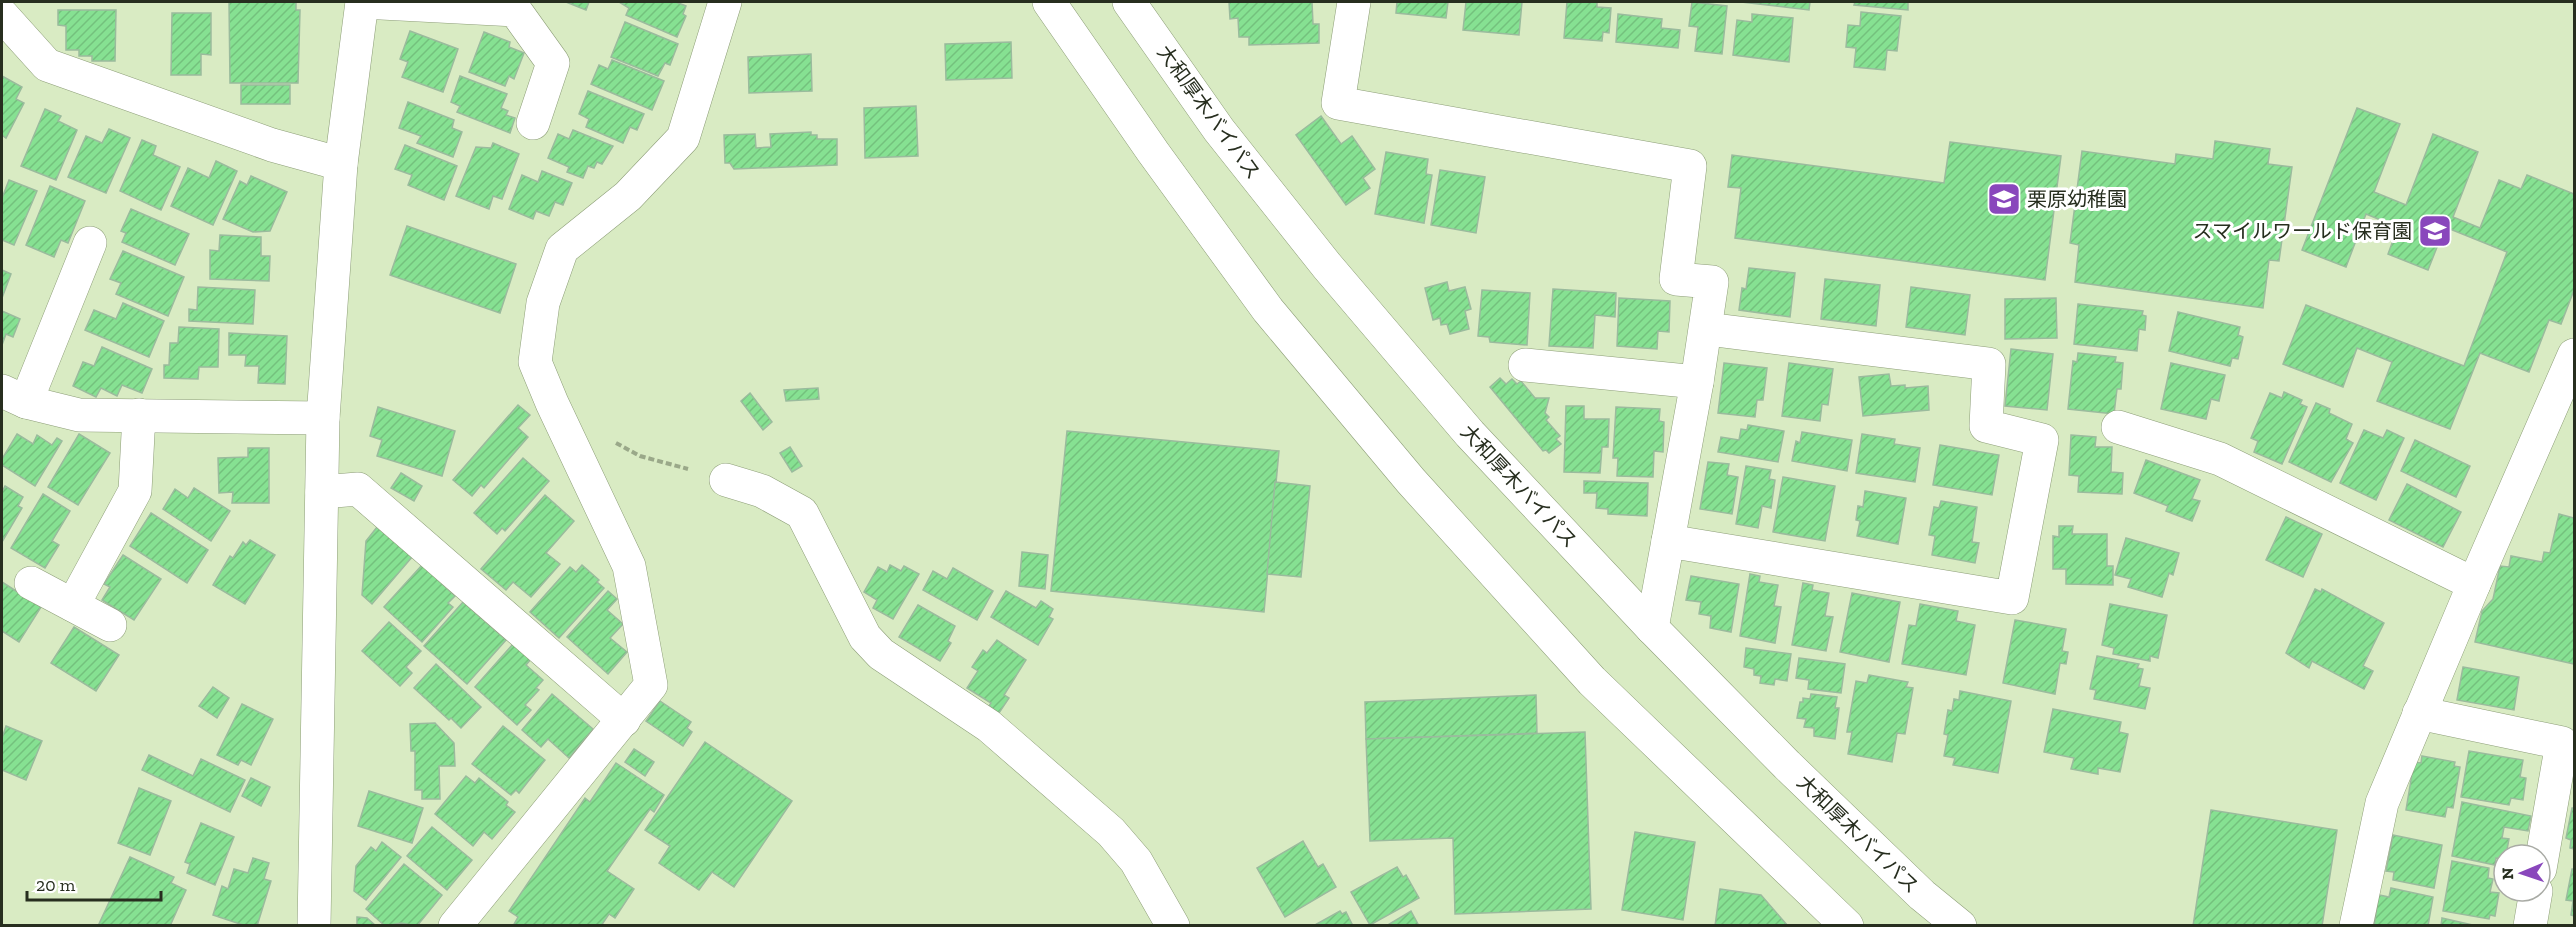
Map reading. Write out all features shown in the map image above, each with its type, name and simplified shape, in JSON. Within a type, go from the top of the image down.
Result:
[{"type":"main road","points":[[314,926],[323,418],[341,164],[362,2],[516,6],[553,63],[533,123]]},
{"type":"main road","points":[[455,926],[651,686],[629,566],[552,403],[536,362],[543,303],[562,249],[628,196],[683,138],[725,2]]},
{"type":"main road","points":[[1049,2],[1153,152],[1268,310],[1410,481],[1592,681],[1847,926]]},
{"type":"main road","name":"大和厚木バイパス","points":[[1129,2],[1219,130],[1335,275],[1470,434],[1652,628],[1787,765],[1922,895],[1959,926]]},
{"type":"main road","points":[[1354,2],[1338,103],[1690,166],[1676,279],[1712,282],[1707,329],[1652,628]]},
{"type":"main road","points":[[2,15],[47,65],[272,145],[341,164]]},
{"type":"main road","points":[[90,243],[11,403],[79,415],[323,418]]},
{"type":"main road","points":[[1668,541],[2012,598],[2042,440],[1986,426],[1989,364],[1707,329]]},
{"type":"main road","points":[[2356,926],[2382,803],[2574,355]]},
{"type":"main road","points":[[1524,365],[1697,382]]},
{"type":"main road","points":[[73,606],[135,491],[139,416]]},
{"type":"main road","points":[[2118,427],[2220,459],[2474,584]]},
{"type":"main road","points":[[726,480],[762,491],[802,513],[865,637],[881,654],[989,726],[1111,832],[1136,861],[1173,926]]},
{"type":"main road","points":[[322,492],[358,489],[624,720]]},
{"type":"main road","points":[[31,583],[110,626]]},
{"type":"main road","points":[[2419,713],[2562,743],[2545,843]]},
{"type":"main road","points":[[2530,926],[2534,903]]},
{"type":"path","points":[[610,433],[616,443],[640,456],[726,480]]},
{"type":"building","points":[[229,2],[296,2],[296,10],[300,10],[298,83],[230,83]]},
{"type":"building","points":[[566,2],[589,2],[586,10]]},
{"type":"building","points":[[619,2],[676,2],[686,6],[683,14],[686,16],[677,37],[626,15],[629,8]]},
{"type":"building","points":[[1229,2],[1312,2],[1313,24],[1319,24],[1319,43],[1249,45],[1249,37],[1239,37],[1238,18],[1230,19]]},
{"type":"building","points":[[1397,2],[1448,2],[1446,18],[1396,13]]},
{"type":"building","points":[[1466,2],[1522,2],[1519,35],[1463,30]]},
{"type":"building","points":[[1567,2],[1597,2],[1597,7],[1611,8],[1609,33],[1603,32],[1602,41],[1564,38]]},
{"type":"building","points":[[1692,2],[1727,6],[1722,54],[1695,51],[1698,27],[1689,26]]},
{"type":"building","points":[[1741,2],[1810,2],[1809,10]]},
{"type":"building","points":[[1855,2],[1908,2],[1908,10],[1854,5]]},
{"type":"building","points":[[58,10],[116,10],[115,61],[92,61],[92,56],[79,56],[79,50],[66,50],[66,26],[58,25]]},
{"type":"building","points":[[1861,12],[1901,16],[1897,51],[1887,50],[1885,70],[1854,67],[1856,48],[1846,47],[1848,25],[1860,26]]},
{"type":"building","points":[[172,13],[211,13],[211,55],[201,54],[201,75],[171,75]]},
{"type":"building","points":[[1618,14],[1662,19],[1661,28],[1680,30],[1678,48],[1616,42]]},
{"type":"building","points":[[1752,14],[1793,18],[1789,62],[1733,55],[1737,20],[1752,22]]},
{"type":"building","points":[[625,22],[678,44],[670,65],[665,63],[658,76],[611,57]]},
{"type":"building","points":[[410,31],[458,49],[443,92],[402,77],[408,62],[400,59]]},
{"type":"building","points":[[484,32],[510,42],[509,47],[524,53],[514,79],[509,76],[505,86],[469,72]]},
{"type":"building","points":[[1011,42],[1012,78],[946,80],[945,44]]},
{"type":"building","points":[[811,54],[812,91],[749,93],[748,57]]},
{"type":"building","points":[[612,60],[664,81],[652,110],[591,84],[599,65],[608,69]]},
{"type":"building","points":[[2,76],[22,87],[16,99],[24,103],[6,138],[2,135]]},
{"type":"building","points":[[460,76],[507,94],[501,108],[508,111],[506,115],[515,118],[510,133],[457,112],[460,106],[451,102]]},
{"type":"building","points":[[241,85],[290,85],[290,104],[241,104]]},
{"type":"building","points":[[588,91],[644,114],[637,130],[630,127],[623,143],[586,127],[589,119],[579,114]]},
{"type":"building","points":[[408,102],[454,120],[452,128],[462,132],[453,157],[417,143],[421,136],[399,128]]},
{"type":"building","points":[[916,106],[918,156],[865,158],[864,108]]},
{"type":"building","points":[[2357,108],[2400,124],[2374,192],[2406,205],[2433,134],[2478,152],[2453,217],[2480,228],[2499,180],[2521,189],[2527,175],[2574,194],[2574,290],[2561,324],[2549,320],[2529,372],[2480,353],[2450,429],[2377,401],[2392,362],[2357,348],[2343,387],[2283,364],[2306,305],[2464,366],[2507,252],[2445,227],[2428,270],[2388,254],[2398,227],[2366,214],[2346,267],[2302,250]]},
{"type":"building","points":[[45,109],[61,116],[58,121],[77,130],[56,180],[21,166]]},
{"type":"building","points":[[1321,116],[1341,144],[1352,136],[1375,169],[1363,178],[1370,188],[1346,205],[1296,135]]},
{"type":"building","points":[[109,129],[130,138],[106,193],[68,177],[86,136],[102,143]]},
{"type":"building","points":[[573,130],[613,146],[602,164],[597,162],[594,168],[588,166],[583,178],[567,172],[569,167],[548,158],[558,134],[569,139]]},
{"type":"building","points":[[811,132],[811,135],[817,135],[817,139],[837,139],[837,165],[734,169],[730,163],[725,163],[724,135],[755,134],[756,148],[771,147],[770,134]]},
{"type":"building","points":[[142,140],[156,146],[153,155],[180,167],[161,210],[120,191]]},
{"type":"building","points":[[2215,141],[2270,149],[2268,164],[2292,167],[2279,261],[2269,260],[2263,308],[2075,282],[2079,245],[2070,243],[2082,151],[2175,164],[2176,154],[2213,159]]},
{"type":"building","points":[[1950,142],[2061,156],[2045,280],[1735,238],[1741,188],[1728,187],[1732,155],[1944,183]]},
{"type":"building","points":[[493,143],[519,154],[502,199],[493,196],[489,209],[456,196],[476,147],[491,148]]},
{"type":"building","points":[[405,145],[457,166],[444,200],[408,185],[412,175],[395,169]]},
{"type":"building","points":[[1386,152],[1428,159],[1426,174],[1432,175],[1424,223],[1375,214]]},
{"type":"building","points":[[216,161],[237,171],[213,225],[171,206],[188,168],[209,178]]},
{"type":"building","points":[[1440,170],[1485,177],[1476,233],[1431,225]]},
{"type":"building","points":[[542,171],[572,183],[563,205],[555,202],[549,216],[536,211],[533,219],[509,209],[522,175],[538,182]]},
{"type":"building","points":[[251,176],[287,192],[270,231],[253,232],[223,219],[240,181],[247,185]]},
{"type":"building","points":[[9,180],[37,191],[14,245],[2,240],[2,198]]},
{"type":"building","points":[[50,186],[85,201],[68,243],[61,240],[54,257],[26,245]]},
{"type":"building","points":[[131,209],[189,234],[175,265],[122,242],[126,233],[121,231]]},
{"type":"building","points":[[407,226],[516,264],[500,313],[390,275]]},
{"type":"building","points":[[220,235],[261,237],[261,256],[270,256],[269,281],[210,279],[210,250],[219,251]]},
{"type":"building","points":[[123,251],[184,277],[168,316],[116,294],[121,283],[110,279]]},
{"type":"building","points":[[1749,268],[1795,273],[1790,317],[1739,310],[1742,288],[1746,289]]},
{"type":"building","points":[[2,270],[11,274],[2,298]]},
{"type":"building","points":[[1825,279],[1880,285],[1876,326],[1821,319]]},
{"type":"building","points":[[1447,282],[1449,291],[1465,287],[1471,309],[1465,311],[1469,329],[1450,334],[1447,324],[1441,325],[1440,318],[1433,320],[1425,288]]},
{"type":"building","points":[[198,287],[255,290],[253,324],[189,321],[189,309],[197,310]]},
{"type":"building","points":[[1911,287],[1970,295],[1965,335],[1906,327]]},
{"type":"building","points":[[1553,289],[1616,293],[1615,317],[1595,315],[1593,348],[1549,346]]},
{"type":"building","points":[[1482,290],[1530,293],[1527,345],[1490,342],[1489,337],[1478,336]]},
{"type":"building","points":[[1619,298],[1670,301],[1669,332],[1658,331],[1657,349],[1617,346]]},
{"type":"building","points":[[2056,298],[2057,338],[2005,339],[2005,299]]},
{"type":"building","points":[[123,303],[164,321],[149,357],[85,330],[94,310],[116,319]]},
{"type":"building","points":[[2078,304],[2143,311],[2142,315],[2146,316],[2145,330],[2139,329],[2137,351],[2074,344]]},
{"type":"building","points":[[2,311],[20,319],[13,337],[6,334],[2,345]]},
{"type":"building","points":[[2178,312],[2240,327],[2238,335],[2243,337],[2238,359],[2232,358],[2230,366],[2169,351]]},
{"type":"building","points":[[179,327],[219,329],[218,367],[199,367],[198,379],[164,378],[164,365],[169,365],[170,343],[178,343]]},
{"type":"building","points":[[229,333],[287,336],[285,384],[258,383],[259,366],[245,366],[246,355],[229,355]]},
{"type":"building","points":[[102,347],[152,369],[142,393],[122,385],[117,396],[101,388],[96,397],[73,386],[83,362],[94,366]]},
{"type":"building","points":[[2011,349],[2053,354],[2047,410],[2005,406]]},
{"type":"building","points":[[2078,353],[2116,357],[2115,362],[2123,363],[2121,389],[2117,389],[2114,414],[2068,409],[2073,361],[2077,362]]},
{"type":"building","points":[[1724,363],[1767,368],[1763,400],[1757,400],[1755,417],[1718,413]]},
{"type":"building","points":[[1789,363],[1833,369],[1828,405],[1822,404],[1820,421],[1782,416]]},
{"type":"building","points":[[2171,363],[2225,375],[2219,401],[2211,399],[2206,419],[2161,409]]},
{"type":"building","points":[[1889,374],[1891,386],[1905,385],[1905,388],[1928,386],[1929,410],[1863,416],[1859,377]]},
{"type":"building","points":[[1500,378],[1506,384],[1512,379],[1517,384],[1521,381],[1535,398],[1549,398],[1545,413],[1549,417],[1546,420],[1560,436],[1556,439],[1561,444],[1549,453],[1546,450],[1543,451],[1490,387]]},
{"type":"building","points":[[818,388],[819,399],[786,401],[784,390]]},
{"type":"building","points":[[2284,392],[2302,400],[2300,404],[2307,407],[2282,464],[2254,452],[2258,441],[2251,438],[2270,393],[2282,398]]},
{"type":"building","points":[[750,393],[772,422],[763,430],[741,401]]},
{"type":"building","points":[[2316,403],[2330,409],[2329,413],[2352,424],[2346,439],[2353,443],[2331,482],[2289,462]]},
{"type":"building","points":[[518,405],[530,415],[518,428],[528,437],[484,488],[481,485],[472,496],[453,480]]},
{"type":"building","points":[[1566,406],[1584,406],[1584,419],[1609,419],[1608,447],[1602,447],[1600,473],[1564,472]]},
{"type":"building","points":[[378,407],[455,431],[442,476],[377,456],[382,440],[370,436]]},
{"type":"building","points":[[1616,407],[1660,409],[1659,421],[1664,422],[1663,452],[1654,451],[1653,477],[1617,476],[1618,458],[1613,458]]},
{"type":"building","points":[[1748,425],[1784,431],[1778,462],[1718,452],[1721,437],[1739,440],[1741,429],[1747,430]]},
{"type":"building","points":[[2364,430],[2383,438],[2387,430],[2404,438],[2376,500],[2340,483]]},
{"type":"building","points":[[1067,431],[1279,451],[1264,612],[1051,591]]},
{"type":"building","points":[[1802,432],[1852,440],[1847,471],[1792,461],[1796,441],[1800,443]]},
{"type":"building","points":[[17,434],[33,444],[37,435],[52,445],[57,438],[62,441],[35,486],[2,465],[2,459]]},
{"type":"building","points":[[79,434],[110,453],[78,505],[48,487]]},
{"type":"building","points":[[1862,434],[1895,439],[1894,444],[1920,448],[1915,482],[1856,473]]},
{"type":"building","points":[[2071,435],[2096,437],[2095,447],[2112,447],[2111,472],[2123,473],[2122,494],[2078,492],[2079,476],[2069,475]]},
{"type":"building","points":[[2415,440],[2470,466],[2456,497],[2401,471]]},
{"type":"building","points":[[1940,445],[1999,455],[1992,495],[1933,485]]},
{"type":"building","points":[[790,447],[802,466],[792,472],[780,453]]},
{"type":"building","points":[[248,448],[269,448],[269,503],[232,503],[233,492],[219,493],[218,458],[248,457]]},
{"type":"building","points":[[523,458],[549,481],[505,531],[502,528],[497,534],[474,513]]},
{"type":"building","points":[[2146,460],[2200,480],[2192,499],[2200,501],[2192,521],[2166,511],[2168,506],[2134,493]]},
{"type":"building","points":[[1708,462],[1729,464],[1727,475],[1738,477],[1732,514],[1700,509]]},
{"type":"building","points":[[1746,466],[1771,470],[1769,479],[1775,480],[1771,508],[1762,506],[1758,528],[1736,524]]},
{"type":"building","points":[[401,473],[422,486],[414,501],[391,488]]},
{"type":"building","points":[[1783,477],[1835,486],[1825,541],[1773,532]]},
{"type":"building","points":[[1584,481],[1648,483],[1647,516],[1608,514],[1608,509],[1596,508],[1597,493],[1584,493]]},
{"type":"building","points":[[1275,482],[1310,486],[1301,577],[1267,574]]},
{"type":"building","points":[[2407,484],[2461,512],[2443,547],[2389,520]]},
{"type":"building","points":[[5,486],[23,497],[18,506],[22,508],[2,542],[2,492]]},
{"type":"building","points":[[194,488],[230,511],[211,541],[163,509],[175,489],[188,498]]},
{"type":"building","points":[[1865,491],[1906,498],[1898,544],[1857,536],[1860,521],[1856,520],[1858,506],[1863,507]]},
{"type":"building","points":[[43,494],[70,511],[52,541],[59,545],[45,568],[11,548]]},
{"type":"building","points":[[545,495],[574,521],[546,553],[560,564],[531,597],[513,582],[506,590],[481,569]]},
{"type":"building","points":[[1941,501],[1977,507],[1972,542],[1979,543],[1975,563],[1932,555],[1935,536],[1929,535],[1934,507],[1939,508]]},
{"type":"building","points":[[151,513],[208,550],[187,583],[130,546]]},
{"type":"building","points":[[2559,514],[2574,518],[2574,664],[2475,642],[2482,611],[2493,599],[2500,566],[2509,567],[2511,556],[2542,562],[2544,552],[2550,553]]},
{"type":"building","points":[[2286,517],[2322,534],[2303,577],[2266,560]]},
{"type":"building","points":[[2059,526],[2073,526],[2072,534],[2107,534],[2107,566],[2113,566],[2113,585],[2066,584],[2066,569],[2053,569],[2053,536],[2059,537]]},
{"type":"building","points":[[377,527],[412,557],[372,604],[362,595],[366,541]]},
{"type":"building","points":[[2126,538],[2179,553],[2173,575],[2169,573],[2162,597],[2128,587],[2131,579],[2115,575]]},
{"type":"building","points":[[250,540],[275,555],[245,604],[213,585],[230,556],[233,558],[243,542],[246,545]]},
{"type":"building","points":[[1022,552],[1048,555],[1045,589],[1019,586]]},
{"type":"building","points":[[123,555],[161,579],[134,620],[102,600],[110,587],[104,584]]},
{"type":"building","points":[[422,565],[455,596],[448,603],[453,607],[422,642],[384,607]]},
{"type":"building","points":[[582,565],[599,580],[597,582],[604,588],[559,638],[530,612],[570,567],[576,572]]},
{"type":"building","points":[[890,565],[901,571],[904,566],[919,574],[893,619],[873,608],[877,600],[864,592],[878,567],[887,572]]},
{"type":"building","points":[[953,568],[993,591],[977,620],[923,590],[933,571],[947,579]]},
{"type":"building","points":[[1750,574],[1760,576],[1759,582],[1778,585],[1774,606],[1781,607],[1775,643],[1740,636]]},
{"type":"building","points":[[1691,576],[1739,584],[1731,632],[1710,628],[1711,616],[1699,614],[1701,602],[1686,600]]},
{"type":"building","points":[[2,582],[41,607],[19,642],[2,631]]},
{"type":"building","points":[[1803,583],[1813,585],[1812,590],[1829,593],[1825,616],[1833,617],[1826,651],[1792,645]]},
{"type":"building","points":[[2315,589],[2321,592],[2322,589],[2384,623],[2363,666],[2373,671],[2364,689],[2312,661],[2309,668],[2286,653]]},
{"type":"building","points":[[608,591],[617,599],[607,610],[623,624],[610,638],[627,652],[608,674],[567,637]]},
{"type":"building","points":[[1006,591],[1036,608],[1041,601],[1053,609],[1049,617],[1053,619],[1038,645],[991,617]]},
{"type":"building","points":[[1852,593],[1900,602],[1889,662],[1840,652]]},
{"type":"building","points":[[463,602],[506,640],[467,684],[424,646]]},
{"type":"building","points":[[1920,604],[1958,611],[1956,621],[1975,625],[1966,675],[1902,664],[1909,625],[1916,626]]},
{"type":"building","points":[[2110,604],[2167,615],[2158,658],[2150,656],[2150,661],[2113,654],[2114,648],[2102,645]]},
{"type":"building","points":[[918,605],[955,626],[948,641],[951,643],[940,661],[899,637]]},
{"type":"building","points":[[2015,620],[2066,629],[2062,651],[2068,652],[2066,664],[2060,663],[2055,694],[2003,683]]},
{"type":"building","points":[[389,622],[421,651],[406,667],[412,673],[400,686],[362,651]]},
{"type":"building","points":[[74,627],[119,655],[96,691],[51,663]]},
{"type":"building","points":[[997,640],[1026,660],[1004,695],[1009,698],[999,713],[989,706],[991,703],[967,688],[978,671],[972,667],[983,650],[987,653]]},
{"type":"building","points":[[513,644],[531,659],[526,665],[543,680],[536,688],[539,690],[525,705],[531,710],[517,725],[475,687]]},
{"type":"building","points":[[1746,648],[1791,654],[1787,681],[1775,679],[1774,685],[1760,683],[1761,676],[1754,675],[1754,669],[1744,667]]},
{"type":"building","points":[[2097,656],[2139,664],[2137,668],[2143,669],[2139,686],[2150,688],[2145,709],[2094,699],[2096,690],[2090,689]]},
{"type":"building","points":[[1799,658],[1845,664],[1841,693],[1808,689],[1809,680],[1796,678]]},
{"type":"building","points":[[436,664],[481,707],[461,728],[414,688]]},
{"type":"building","points":[[2463,667],[2519,677],[2514,710],[2457,700]]},
{"type":"building","points":[[1869,675],[1908,682],[1906,687],[1913,688],[1905,734],[1897,733],[1892,762],[1848,754],[1852,732],[1847,732],[1856,681],[1867,683]]},
{"type":"building","points":[[213,687],[229,698],[217,718],[199,706]]},
{"type":"building","points":[[1960,691],[2011,701],[1998,773],[1953,765],[1955,758],[1944,756],[1948,735],[1944,734],[1948,710],[1952,711],[1954,699],[1959,700]]},
{"type":"building","points":[[552,694],[593,729],[569,758],[548,739],[541,747],[522,730]]},
{"type":"building","points":[[1811,694],[1837,697],[1835,708],[1839,708],[1835,739],[1814,736],[1814,728],[1804,727],[1806,719],[1797,718],[1800,702],[1803,702],[1803,698],[1810,699]]},
{"type":"building","points":[[1536,695],[1537,733],[1366,739],[1365,702]]},
{"type":"building","points":[[660,701],[691,722],[687,728],[692,732],[683,746],[646,721]]},
{"type":"building","points":[[242,704],[273,719],[251,765],[241,760],[238,765],[217,755]]},
{"type":"building","points":[[2053,709],[2121,722],[2119,732],[2128,734],[2120,772],[2098,768],[2098,774],[2071,769],[2074,758],[2044,752]]},
{"type":"building","points":[[435,723],[454,743],[455,766],[439,766],[440,799],[422,799],[422,790],[415,790],[415,751],[411,751],[410,724]]},
{"type":"building","points":[[6,726],[42,741],[26,780],[2,770],[2,738]]},
{"type":"building","points":[[503,726],[545,760],[519,793],[516,790],[511,795],[472,764]]},
{"type":"building","points":[[1585,732],[1591,909],[1455,914],[1453,838],[1370,841],[1366,739]]},
{"type":"building","points":[[705,742],[792,801],[734,887],[712,872],[699,890],[659,863],[670,846],[645,830]]},
{"type":"building","points":[[634,749],[654,762],[645,776],[625,762]]},
{"type":"building","points":[[2469,751],[2523,760],[2520,777],[2526,778],[2523,800],[2511,798],[2509,805],[2461,797]]},
{"type":"building","points":[[149,755],[193,776],[201,759],[245,780],[230,812],[142,770]]},
{"type":"building","points":[[2422,756],[2455,762],[2454,766],[2460,767],[2453,808],[2447,807],[2445,817],[2406,810],[2414,762],[2421,763]]},
{"type":"building","points":[[616,763],[664,795],[654,812],[650,809],[607,871],[634,889],[615,918],[609,914],[601,926],[513,926],[518,917],[509,911],[585,798],[590,802]]},
{"type":"building","points":[[466,776],[475,783],[479,778],[508,802],[506,805],[515,812],[492,839],[484,832],[473,846],[435,814]]},
{"type":"building","points":[[251,778],[270,787],[261,806],[242,796]]},
{"type":"building","points":[[139,788],[171,801],[150,855],[118,843]]},
{"type":"building","points":[[369,791],[423,808],[412,843],[358,826]]},
{"type":"building","points":[[2462,802],[2531,816],[2528,831],[2504,827],[2502,838],[2509,839],[2508,843],[2492,843],[2492,864],[2452,856]]},
{"type":"building","points":[[2572,808],[2574,808],[2574,849],[2570,848],[2571,840],[2566,838]]},
{"type":"building","points":[[2211,810],[2337,830],[2322,926],[2193,926]]},
{"type":"building","points":[[201,823],[234,837],[215,885],[187,873],[190,864],[185,862]]},
{"type":"building","points":[[432,827],[472,860],[447,890],[407,856]]},
{"type":"building","points":[[1635,832],[1695,842],[1683,920],[1622,910]]},
{"type":"building","points":[[2393,835],[2442,845],[2434,888],[2393,880],[2394,872],[2386,871]]},
{"type":"building","points":[[1303,841],[1318,867],[1323,864],[1336,887],[1285,917],[1257,868]]},
{"type":"building","points":[[382,842],[401,857],[366,900],[354,891],[356,866],[371,847],[376,851]]},
{"type":"building","points":[[130,857],[174,877],[171,883],[186,890],[170,926],[98,926]]},
{"type":"building","points":[[253,858],[269,863],[264,879],[271,881],[257,926],[246,926],[213,915],[222,886],[228,889],[234,869],[248,873]]},
{"type":"building","points":[[2452,861],[2489,868],[2488,878],[2492,879],[2490,892],[2492,892],[2492,903],[2497,903],[2495,916],[2490,915],[2489,919],[2443,911]]},
{"type":"building","points":[[404,864],[442,895],[417,926],[401,923],[385,926],[366,909]]},
{"type":"building","points":[[1397,867],[1403,877],[1406,875],[1419,898],[1370,925],[1351,892]]},
{"type":"building","points":[[2572,869],[2574,869],[2574,916],[2571,915],[2573,901],[2566,900]]},
{"type":"building","points":[[2391,888],[2433,897],[2428,926],[2374,926],[2379,895],[2389,897]]},
{"type":"building","points":[[1720,889],[1761,895],[1788,926],[1715,926]]},
{"type":"building","points":[[1340,911],[1342,914],[1346,912],[1353,926],[1313,926]]},
{"type":"building","points":[[1411,911],[1419,926],[1386,926]]},
{"type":"building","points":[[357,917],[367,918],[376,926],[357,926]]},
{"type":"building","points":[[2442,918],[2477,926],[2441,926]]},
{"type":"place","name":"栗原幼稚園","points":[[2004,199]]},
{"type":"place","name":"スマイルワールド保育園","points":[[2435,231]]}]
